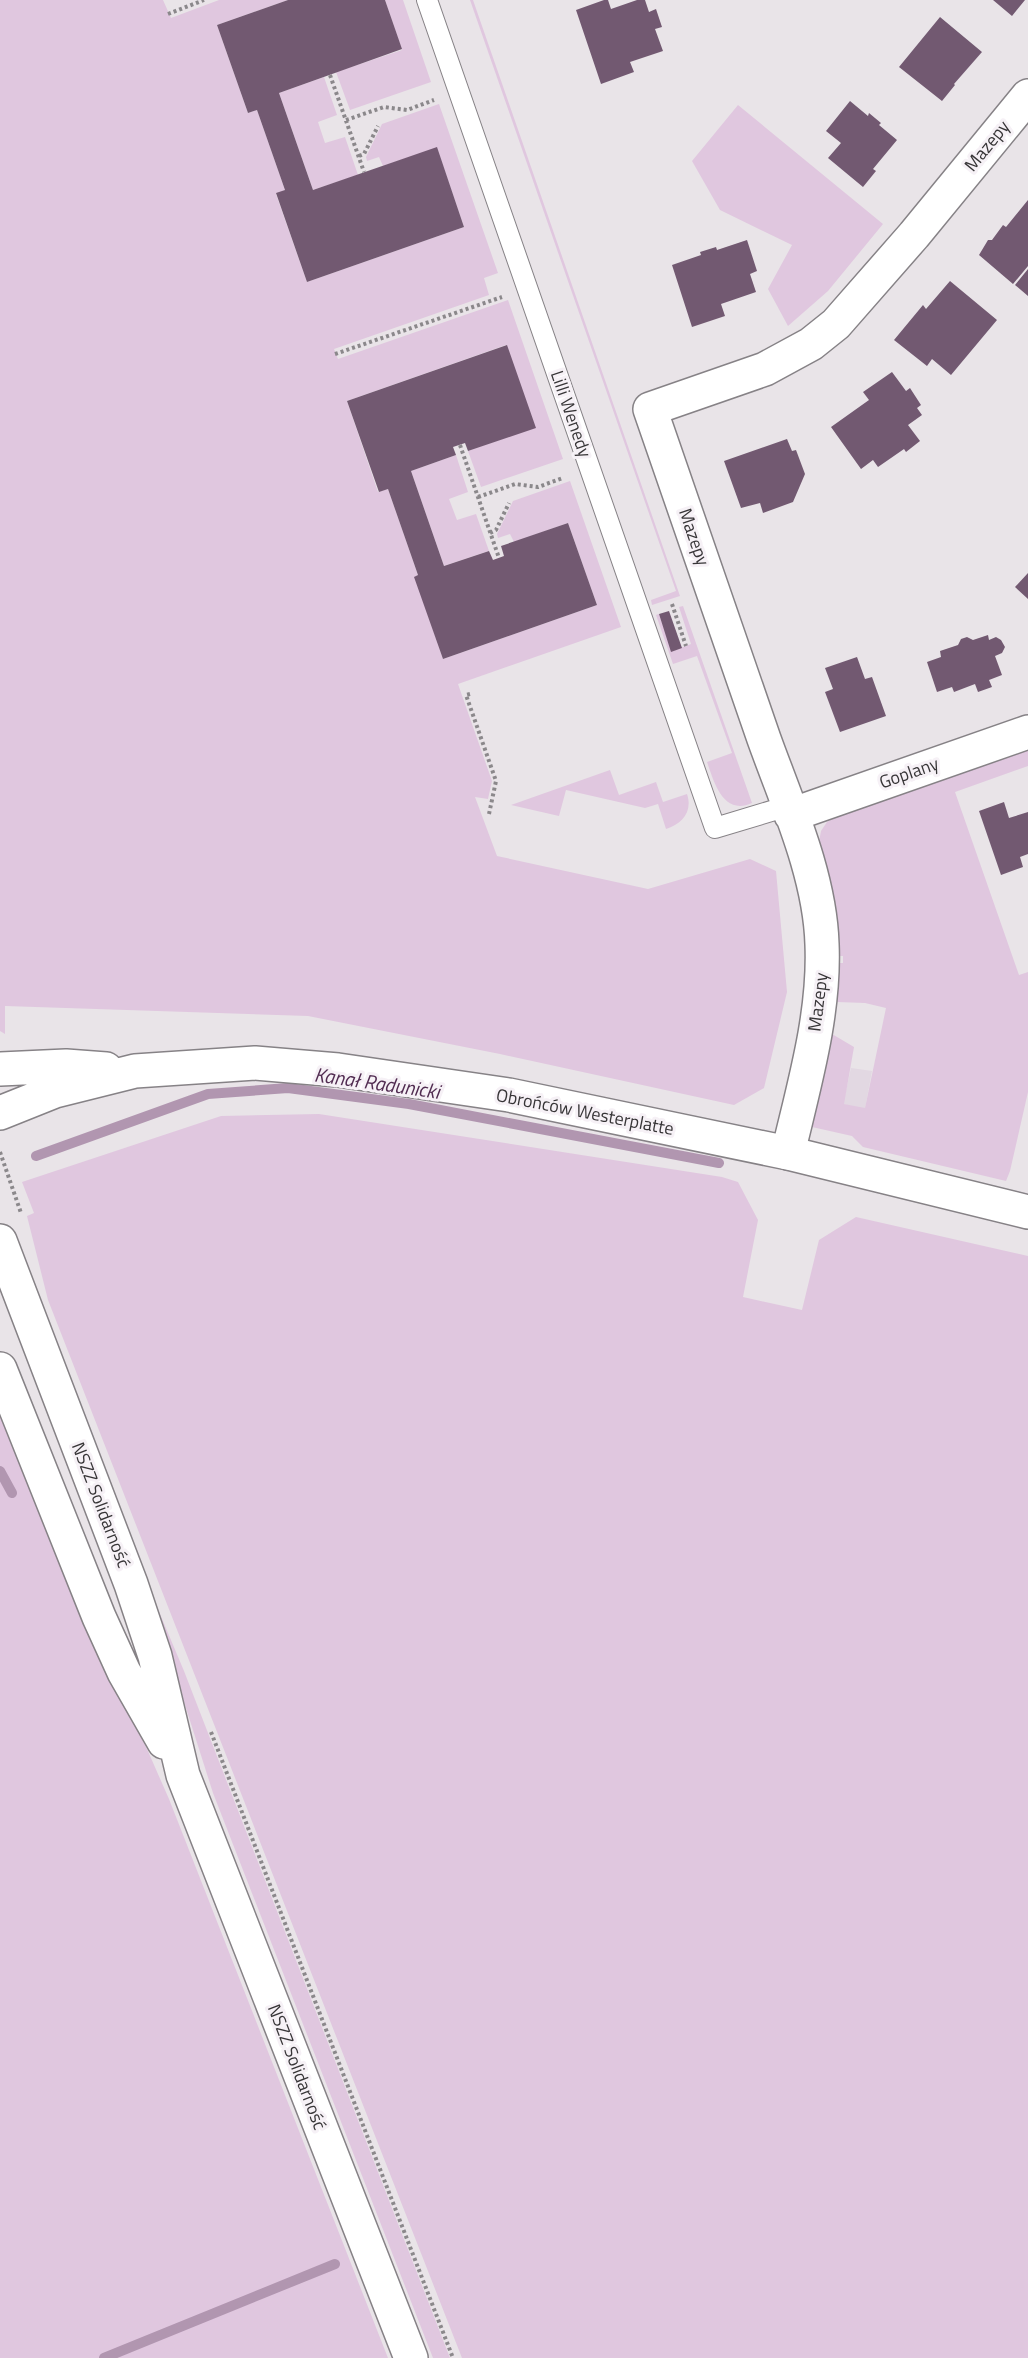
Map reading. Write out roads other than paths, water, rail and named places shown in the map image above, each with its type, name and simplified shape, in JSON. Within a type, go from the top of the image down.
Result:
[{"type":"street","name":"Mazepy","points":[[788,1153],[818,1015],[823,977],[817,900],[789,811],[650,409],[765,369],[811,344],[837,324],[915,235],[1028,96]]},
{"type":"street","name":"Goplany","points":[[789,811],[1028,732]]},
{"type":"street","name":"Obrońców Westerplatte","points":[[0,1069],[66,1066],[135,1071],[255,1063],[338,1070],[509,1095],[788,1153],[1028,1212]]},
{"type":"street","name":"Obrońców Westerplatte","points":[[0,1113],[55,1091],[135,1071]]},
{"type":"street","name":"NSZZ Solidarność","points":[[0,1241],[131,1584],[154,1656],[183,1775],[411,2358]]},
{"type":"street","name":"NSZZ Solidarność","points":[[0,1369],[99,1617],[124,1672],[183,1775]]},
{"type":"lane","name":"Lilli Wenedy","points":[[427,0],[715,828],[789,811]]},
{"type":"waterway","name":"Kanał Radunicki","points":[[36,1156],[208,1094],[288,1088],[409,1104],[719,1163]]},
{"type":"waterway","points":[[0,1471],[12,1493]]},
{"type":"waterway","points":[[104,2358],[335,2264]]}]
